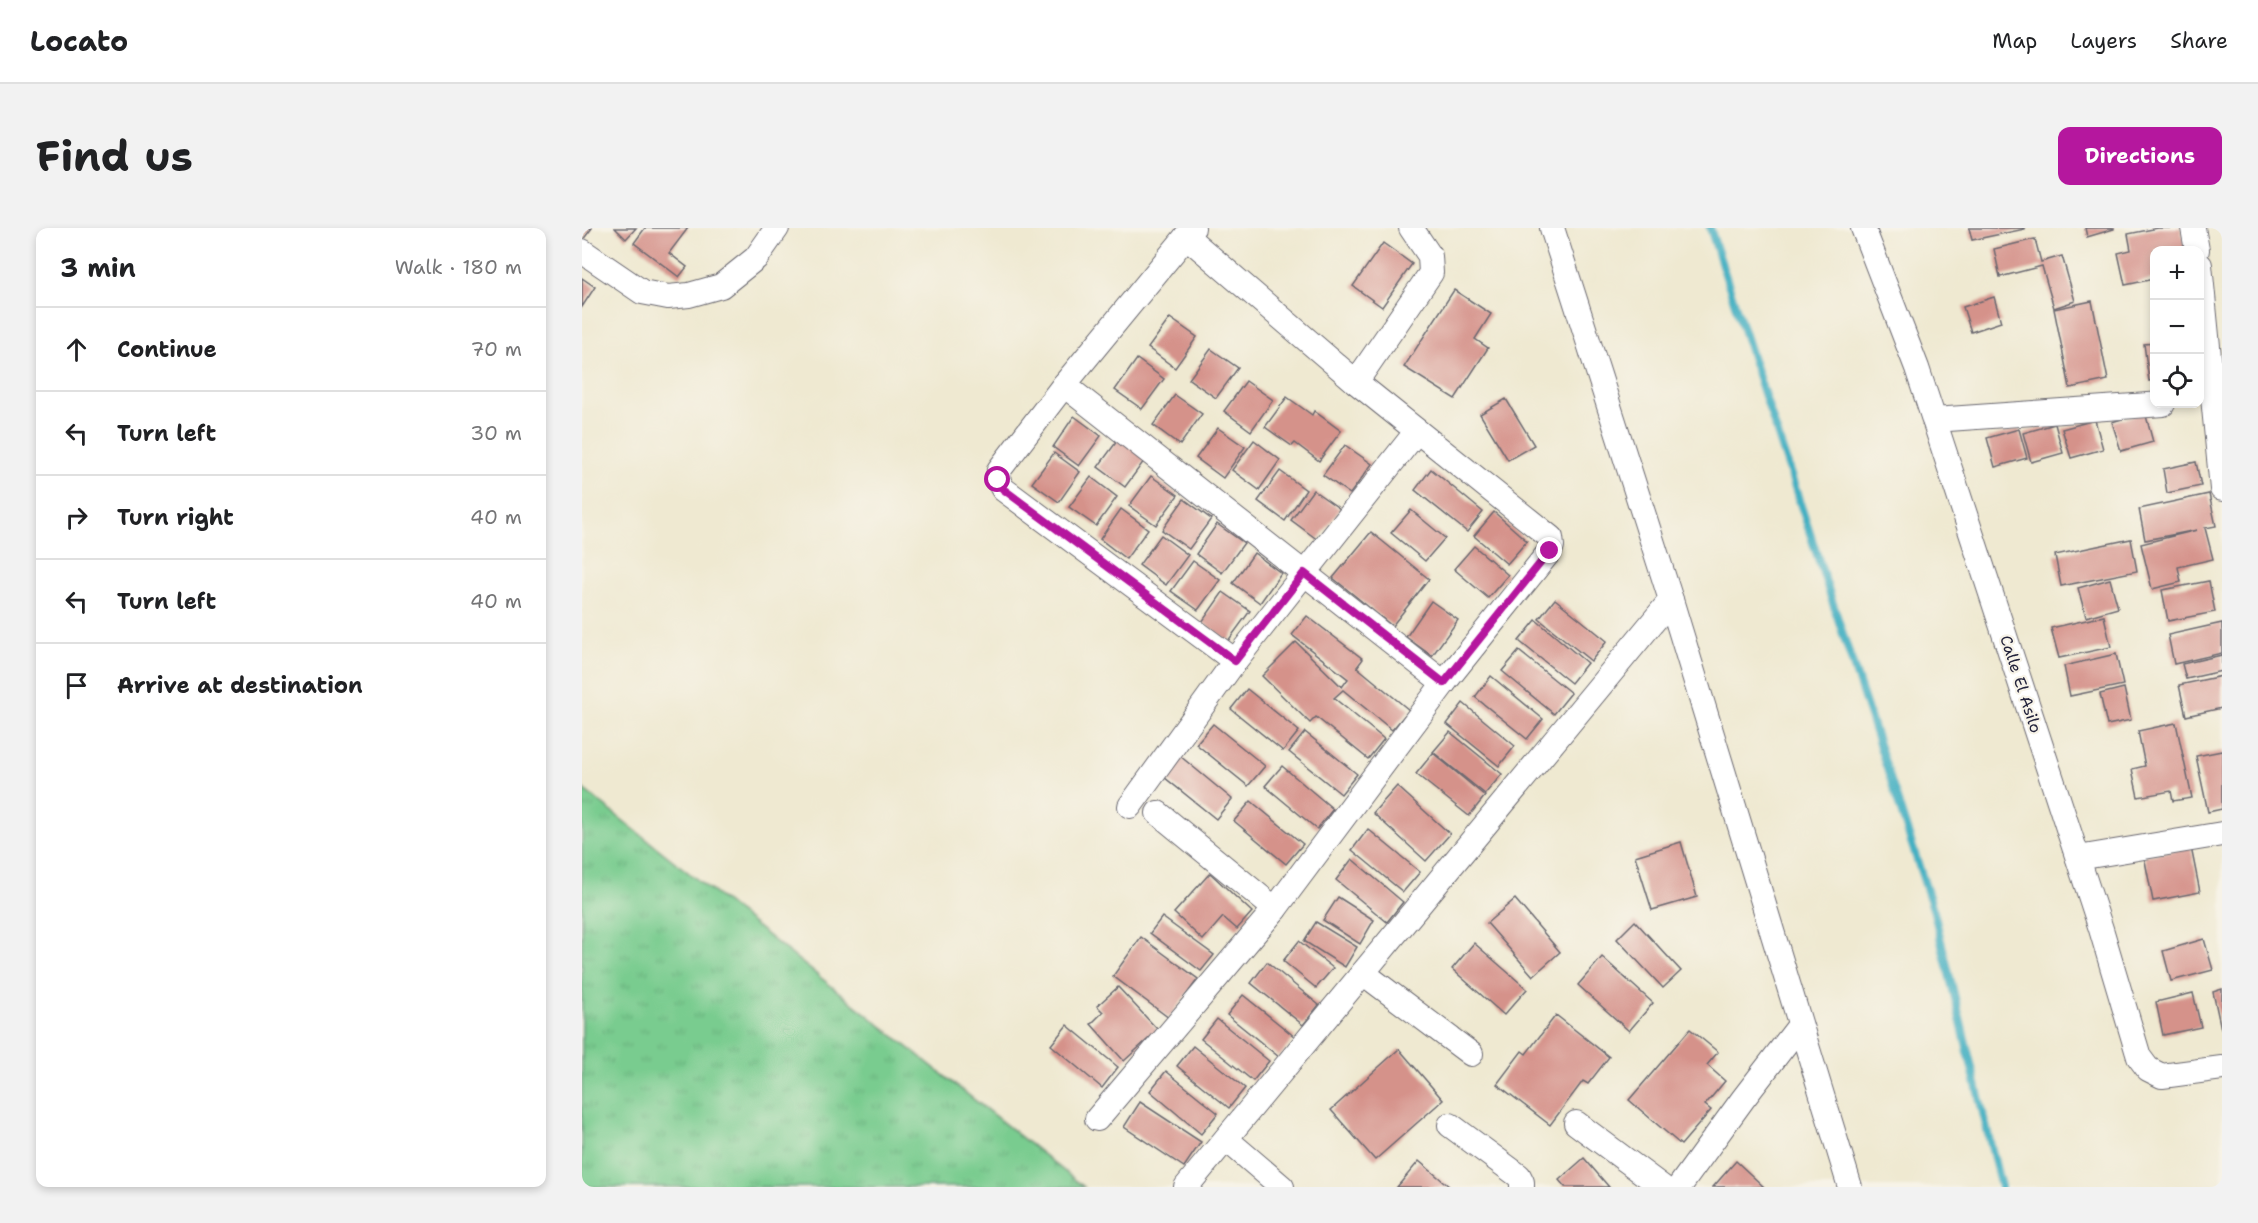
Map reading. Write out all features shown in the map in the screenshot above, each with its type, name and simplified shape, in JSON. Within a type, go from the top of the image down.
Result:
[{"type":"street","points":[[582,251],[642,292],[668,297],[688,296],[721,286],[756,258],[777,228]]},
{"type":"street","points":[[1356,382],[1431,273],[1430,256],[1411,228]]},
{"type":"street","points":[[1552,228],[1671,600],[1850,1187]]},
{"type":"street","name":"Calle El Asilo","points":[[1863,228],[1917,368],[2078,858],[2139,1057],[2148,1069],[2162,1076],[2222,1068]]},
{"type":"street","points":[[2193,228],[2196,246]]},
{"type":"street","points":[[1097,1119],[1275,909],[1444,683],[1552,546],[1551,538],[1356,382],[1190,232],[1064,385],[999,470],[998,480],[1003,489],[1235,661]]},
{"type":"street","points":[[2202,300],[2222,489]]},
{"type":"street","points":[[1064,385],[1444,683]]},
{"type":"street","points":[[1934,420],[2150,405]]},
{"type":"street","points":[[1130,806],[1235,661],[1417,431]]},
{"type":"street","points":[[1186,1187],[1671,600]]},
{"type":"street","points":[[1158,813],[1275,909]]},
{"type":"street","points":[[2078,858],[2222,834]]},
{"type":"street","points":[[1363,973],[1471,1054]]},
{"type":"street","points":[[1679,1187],[1800,1024]]},
{"type":"street","points":[[1576,1122],[1662,1187]]},
{"type":"street","points":[[1450,1125],[1519,1176],[1522,1187]]},
{"type":"street","points":[[1226,1139],[1282,1187]]},
{"type":"green space","points":[[582,788],[1084,1187],[582,1187]]},
{"type":"building","points":[[582,228],[592,228],[582,241]]},
{"type":"building","points":[[615,228],[636,228],[626,239]]},
{"type":"building","points":[[645,228],[688,228],[669,253],[687,267],[679,277],[634,243]]},
{"type":"building","points":[[1969,228],[2025,228],[2025,229],[1972,240]]},
{"type":"building","points":[[2085,228],[2114,228],[2114,229],[2087,237]]},
{"type":"building","points":[[2158,228],[2181,228],[2185,246],[2150,246],[2150,280],[2125,285],[2118,253],[2131,250],[2128,234]]},
{"type":"building","points":[[2035,239],[2041,262],[2062,256],[2075,301],[2054,308],[2042,266],[2000,277],[1994,249]]},
{"type":"building","points":[[1383,243],[1412,264],[1382,307],[1353,286]]},
{"type":"building","points":[[582,278],[595,287],[582,307]]},
{"type":"building","points":[[1454,290],[1491,314],[1475,339],[1488,348],[1455,399],[1404,367]]},
{"type":"building","points":[[1994,297],[2001,322],[1971,332],[1963,307]]},
{"type":"building","points":[[2092,301],[2108,380],[2070,388],[2054,309]]},
{"type":"building","points":[[1170,318],[1197,337],[1175,368],[1148,348]]},
{"type":"building","points":[[2150,343],[2149,381],[2144,344]]},
{"type":"building","points":[[1211,349],[1238,368],[1216,398],[1189,379]]},
{"type":"building","points":[[1137,359],[1164,379],[1142,409],[1115,390]]},
{"type":"building","points":[[1246,381],[1273,400],[1251,431],[1224,411]]},
{"type":"building","points":[[1175,395],[1202,414],[1180,445],[1153,425]]},
{"type":"building","points":[[1287,397],[1312,415],[1314,411],[1341,431],[1319,461],[1295,443],[1292,446],[1265,427]]},
{"type":"building","points":[[1506,399],[1534,445],[1508,460],[1480,414]]},
{"type":"building","points":[[2145,412],[2153,442],[2121,451],[2112,422]]},
{"type":"building","points":[[1074,416],[1101,436],[1079,466],[1053,447]]},
{"type":"building","points":[[2095,420],[2103,449],[2071,458],[2062,429]]},
{"type":"building","points":[[2055,424],[2063,453],[2031,462],[2023,433]]},
{"type":"building","points":[[1218,428],[1245,447],[1223,478],[1196,458]]},
{"type":"building","points":[[2019,429],[2027,458],[1995,467],[1987,438]]},
{"type":"building","points":[[1120,437],[1147,457],[1125,487],[1098,467]]},
{"type":"building","points":[[1254,440],[1280,460],[1259,490],[1232,470]]},
{"type":"building","points":[[1345,445],[1372,464],[1350,494],[1323,475]]},
{"type":"building","points":[[1054,453],[1080,472],[1059,502],[1032,483]]},
{"type":"building","points":[[2196,462],[2201,486],[2167,493],[2163,469]]},
{"type":"building","points":[[1431,469],[1483,512],[1467,532],[1415,490]]},
{"type":"building","points":[[1280,471],[1306,490],[1285,521],[1258,501]]},
{"type":"building","points":[[1151,476],[1178,495],[1156,525],[1129,506]]},
{"type":"building","points":[[1091,477],[1117,497],[1096,526],[1069,507]]},
{"type":"building","points":[[1313,490],[1340,509],[1318,540],[1291,520]]},
{"type":"building","points":[[2209,494],[2216,526],[2205,528],[2213,559],[2178,567],[2181,582],[2152,589],[2141,544],[2197,530],[2145,540],[2139,509]]},
{"type":"building","points":[[1184,499],[1211,519],[1189,549],[1162,530]]},
{"type":"building","points":[[1121,509],[1148,529],[1126,559],[1100,539]]},
{"type":"building","points":[[1411,510],[1445,538],[1425,561],[1391,533]]},
{"type":"building","points":[[1494,512],[1527,541],[1507,564],[1474,536]]},
{"type":"building","points":[[1217,524],[1244,543],[1222,573],[1196,554]]},
{"type":"building","points":[[1371,532],[1429,579],[1392,626],[1333,578]]},
{"type":"building","points":[[1161,535],[1188,555],[1166,585],[1139,565]]},
{"type":"building","points":[[2131,539],[2137,571],[2061,586],[2055,555]]},
{"type":"building","points":[[1474,546],[1508,575],[1488,598],[1454,569]]},
{"type":"building","points":[[1254,553],[1281,573],[1260,603],[1233,583]]},
{"type":"building","points":[[1193,561],[1220,580],[1198,610],[1171,591]]},
{"type":"building","points":[[2110,579],[2118,608],[2086,617],[2078,588]]},
{"type":"building","points":[[2209,581],[2215,612],[2168,621],[2162,590]]},
{"type":"building","points":[[1223,592],[1250,611],[1228,641],[1202,622]]},
{"type":"building","points":[[1555,599],[1607,641],[1591,661],[1539,619]]},
{"type":"building","points":[[1431,601],[1458,620],[1432,656],[1406,637]]},
{"type":"building","points":[[1307,616],[1363,659],[1357,667],[1409,710],[1392,730],[1343,690],[1334,698],[1384,739],[1368,759],[1316,717],[1310,723],[1262,676],[1296,642],[1342,687],[1348,679],[1292,635]]},
{"type":"building","points":[[2104,616],[2111,647],[2059,658],[2051,628]]},
{"type":"building","points":[[1536,620],[1587,663],[1571,683],[1519,641]]},
{"type":"building","points":[[2222,623],[2222,653],[2174,664],[2168,635]]},
{"type":"building","points":[[1519,651],[1571,693],[1554,714],[1502,671]]},
{"type":"building","points":[[2116,654],[2123,685],[2070,696],[2064,666]]},
{"type":"building","points":[[2222,655],[2222,671],[2186,679],[2182,664]]},
{"type":"building","points":[[1491,676],[1543,719],[1527,739],[1475,697]]},
{"type":"building","points":[[2222,676],[2222,708],[2186,716],[2179,685]]},
{"type":"building","points":[[2124,688],[2131,720],[2107,725],[2100,694]]},
{"type":"building","points":[[1247,689],[1299,731],[1283,751],[1231,709]]},
{"type":"building","points":[[1463,703],[1515,746],[1499,766],[1447,724]]},
{"type":"building","points":[[2176,723],[2192,798],[2173,801],[2171,791],[2138,797],[2132,769],[2145,766],[2138,731]]},
{"type":"building","points":[[1213,724],[1265,766],[1248,786],[1196,744]]},
{"type":"building","points":[[1305,732],[1357,774],[1341,794],[1289,752]]},
{"type":"building","points":[[1450,732],[1502,774],[1485,794],[1433,752]]},
{"type":"building","points":[[2222,751],[2222,809],[2208,812],[2196,756]]},
{"type":"building","points":[[1433,753],[1485,796],[1469,816],[1416,774]]},
{"type":"building","points":[[1180,756],[1232,799],[1216,819],[1164,777]]},
{"type":"building","points":[[1282,766],[1333,809],[1317,829],[1265,786]]},
{"type":"building","points":[[1397,786],[1450,834],[1426,861],[1373,813]]},
{"type":"building","points":[[1251,801],[1303,844],[1286,864],[1234,821]]},
{"type":"building","points":[[1368,829],[1420,872],[1403,892],[1352,850]]},
{"type":"building","points":[[1681,842],[1697,897],[1652,910],[1635,856]]},
{"type":"building","points":[[2191,847],[2200,892],[2153,901],[2144,856]]},
{"type":"building","points":[[1352,859],[1403,902],[1387,922],[1336,880]]},
{"type":"building","points":[[1210,873],[1252,912],[1237,929],[1223,917],[1203,940],[1174,913]]},
{"type":"building","points":[[1338,897],[1374,920],[1360,944],[1323,920]]},
{"type":"building","points":[[1515,899],[1560,952],[1533,976],[1487,923]]},
{"type":"building","points":[[1162,917],[1214,955],[1201,971],[1150,933]]},
{"type":"building","points":[[1635,921],[1681,971],[1663,988],[1617,939]]},
{"type":"building","points":[[1316,922],[1357,947],[1345,967],[1304,941]]},
{"type":"building","points":[[1141,937],[1198,979],[1169,1018],[1113,976]]},
{"type":"building","points":[[2204,939],[2213,970],[2171,981],[2163,951]]},
{"type":"building","points":[[1299,941],[1333,968],[1316,988],[1283,961]]},
{"type":"building","points":[[1474,943],[1527,989],[1504,1015],[1452,969]]},
{"type":"building","points":[[1602,957],[1653,1003],[1629,1031],[1578,985]]},
{"type":"building","points":[[1267,962],[1319,1005],[1303,1025],[1251,983]]},
{"type":"building","points":[[1118,987],[1158,1030],[1124,1061],[1091,1024],[1103,1012],[1097,1006]]},
{"type":"building","points":[[2222,989],[2222,1029],[2221,1029],[2213,992]]},
{"type":"building","points":[[2193,993],[2201,1027],[2163,1035],[2156,1002]]},
{"type":"building","points":[[1243,995],[1295,1037],[1279,1057],[1227,1015]]},
{"type":"building","points":[[1556,1015],[1609,1057],[1588,1084],[1583,1081],[1550,1125],[1497,1084],[1522,1051],[1526,1054]]},
{"type":"building","points":[[1217,1019],[1269,1061],[1253,1081],[1201,1039]]},
{"type":"building","points":[[1067,1025],[1118,1067],[1102,1088],[1051,1045]]},
{"type":"building","points":[[1690,1029],[1718,1052],[1707,1065],[1725,1081],[1705,1105],[1711,1110],[1681,1145],[1629,1100]]},
{"type":"building","points":[[1193,1046],[1245,1088],[1229,1108],[1177,1066]]},
{"type":"building","points":[[1399,1049],[1443,1100],[1375,1160],[1331,1110]]},
{"type":"building","points":[[1166,1071],[1218,1113],[1201,1134],[1150,1091]]},
{"type":"building","points":[[1140,1102],[1201,1142],[1184,1167],[1124,1127]]},
{"type":"building","points":[[1584,1158],[1609,1187],[1565,1187],[1559,1180]]},
{"type":"building","points":[[1419,1161],[1450,1187],[1397,1187]]},
{"type":"building","points":[[1736,1161],[1764,1187],[1713,1187]]},
{"type":"waterway","points":[[1710,228],[1934,912],[2001,1187]]},
{"type":"route","points":[[998,480],[1003,489],[1235,661],[1304,573],[1444,683],[1550,551]]}]
